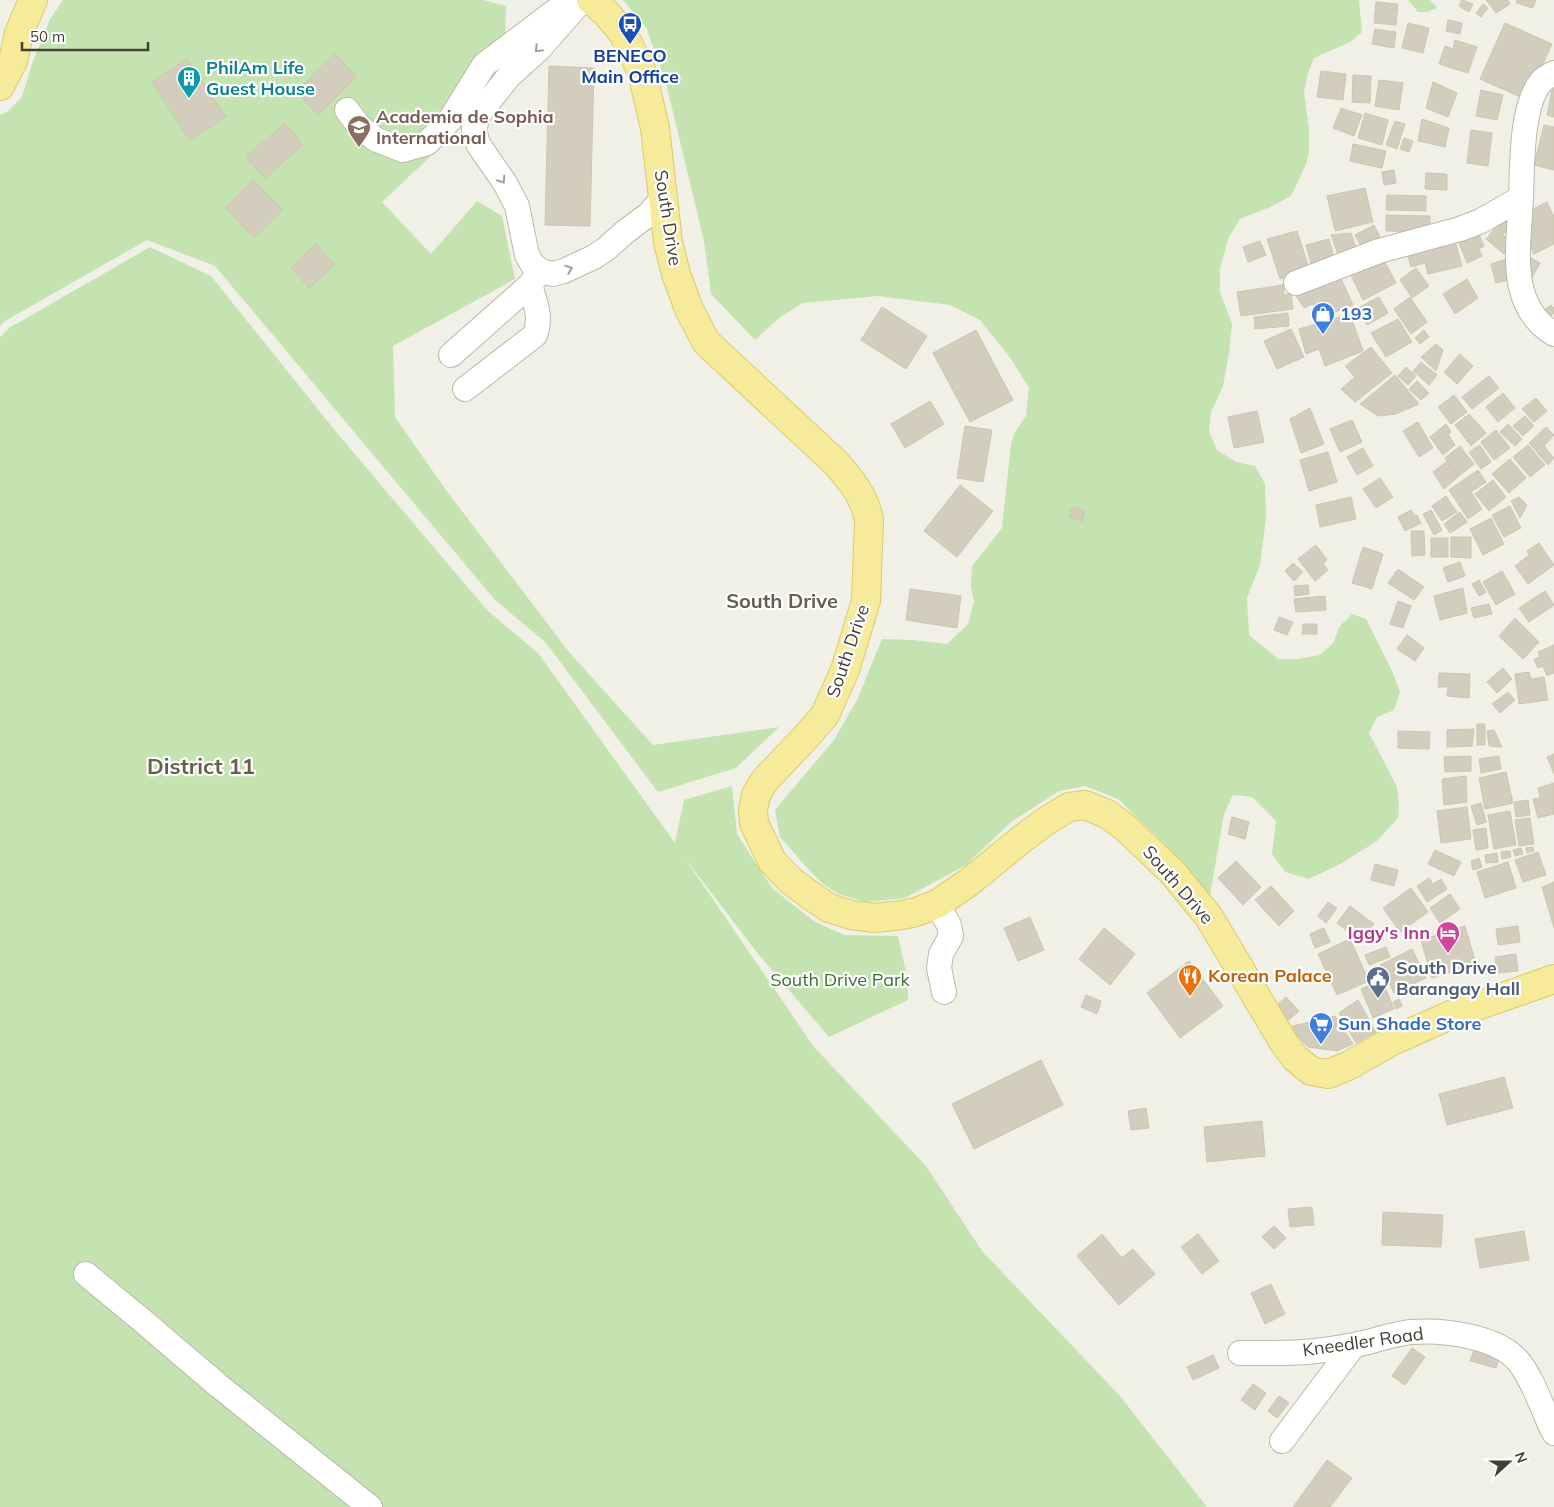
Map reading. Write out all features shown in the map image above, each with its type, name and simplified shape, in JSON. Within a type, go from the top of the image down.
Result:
[{"type":"main road","points":[[0,86],[13,61],[19,33],[33,0]]},
{"type":"main road","name":"South Drive","points":[[591,0],[606,13],[623,33],[642,72],[655,128],[668,242],[676,274],[689,309],[706,342],[836,463],[850,479],[867,507],[869,520],[866,601],[845,670],[825,715],[765,780],[756,794],[753,809],[754,823],[772,861],[790,880],[829,908],[851,915],[875,918],[902,915],[936,904],[968,883],[1049,819],[1069,807],[1085,805],[1107,814],[1126,828],[1167,867],[1209,917],[1262,1007],[1295,1058],[1311,1071],[1328,1074],[1348,1066],[1392,1041],[1451,1015],[1554,979]]},
{"type":"street","points":[[347,110],[359,126],[375,139],[384,143],[403,150],[427,143],[450,120],[484,65],[561,7],[566,0]]},
{"type":"street","points":[[465,389],[535,335],[539,324],[535,278],[532,264],[527,255],[517,206],[505,184],[478,144],[474,129],[480,114],[509,76],[540,48],[582,0]]},
{"type":"street","points":[[1554,73],[1541,82],[1529,108],[1523,147],[1518,262],[1523,297],[1529,312],[1554,334]]},
{"type":"street","points":[[1296,282],[1379,251],[1460,229],[1481,221],[1521,198]]},
{"type":"street","points":[[450,355],[535,278],[564,271],[594,257],[649,214],[662,199]]},
{"type":"street","points":[[936,904],[949,925],[951,936],[941,954],[939,968],[944,992]]},
{"type":"street","points":[[86,1274],[219,1386],[370,1507]]},
{"type":"street","name":"Kneedler Road","points":[[1240,1353],[1314,1352],[1411,1332],[1440,1332],[1468,1337],[1491,1343],[1505,1350],[1518,1361],[1528,1376],[1554,1433]]},
{"type":"street","points":[[1282,1441],[1354,1345]]},
{"type":"green space","points":[[63,0],[483,0],[506,6],[505,43],[455,128],[435,152],[382,202],[431,254],[477,201],[502,216],[515,279],[393,346],[395,417],[446,490],[569,652],[653,745],[779,727],[736,768],[658,792],[546,643],[495,600],[215,266],[147,240],[5,321],[0,326],[0,115],[8,111],[22,97],[32,64],[50,19]]},
{"type":"green space","points":[[623,0],[1359,0],[1362,32],[1350,42],[1314,58],[1308,73],[1304,92],[1309,130],[1309,153],[1291,196],[1240,219],[1228,239],[1220,269],[1220,292],[1232,324],[1223,386],[1211,412],[1209,431],[1217,450],[1236,462],[1255,466],[1265,484],[1266,518],[1260,565],[1247,598],[1249,635],[1278,659],[1298,659],[1320,655],[1333,643],[1340,626],[1352,614],[1366,619],[1392,671],[1400,692],[1394,710],[1377,717],[1369,733],[1397,787],[1399,807],[1398,818],[1377,841],[1342,863],[1309,879],[1285,872],[1272,854],[1276,821],[1252,797],[1233,795],[1224,814],[1210,895],[1169,848],[1118,799],[1085,786],[1059,791],[1011,822],[966,865],[905,898],[865,902],[838,894],[823,884],[809,870],[780,837],[775,810],[834,740],[857,700],[882,639],[947,644],[968,624],[974,601],[971,587],[972,566],[1002,528],[1011,444],[1015,432],[1026,416],[1029,388],[1011,359],[980,320],[950,305],[878,296],[803,303],[780,317],[755,340],[711,294],[704,241],[665,79],[646,27]]},
{"type":"green space","points":[[1408,0],[1430,0],[1437,8],[1428,12],[1418,12]]},
{"type":"green space","name":"South Drive Park","points":[[150,247],[211,276],[337,433],[487,610],[538,653],[675,843],[684,800],[732,786],[737,834],[772,888],[815,922],[844,935],[898,936],[907,977],[908,1000],[829,1037],[759,955],[684,857],[814,1047],[926,1166],[982,1251],[1120,1396],[1207,1507],[0,1507],[0,337],[9,328]]},
{"type":"building","points":[[1462,0],[1473,4],[1469,12],[1459,6]]},
{"type":"building","points":[[1486,0],[1508,0],[1510,4],[1496,13]]},
{"type":"building","points":[[1517,0],[1536,0],[1533,8],[1516,3]]},
{"type":"building","points":[[1376,2],[1398,4],[1396,25],[1374,23]]},
{"type":"building","points":[[1483,4],[1488,8],[1481,17],[1476,13]]},
{"type":"building","points":[[1448,20],[1462,23],[1460,34],[1446,31]]},
{"type":"building","points":[[1408,23],[1429,28],[1423,53],[1402,48]]},
{"type":"building","points":[[1505,23],[1552,44],[1527,100],[1480,79]]},
{"type":"building","points":[[1375,29],[1396,32],[1394,48],[1372,44]]},
{"type":"building","points":[[1455,40],[1477,47],[1468,73],[1439,64],[1445,46],[1453,49]]},
{"type":"building","points":[[335,54],[356,77],[318,115],[296,92]]},
{"type":"building","name":"PhilAm Life Guest House","points":[[187,59],[226,117],[190,140],[152,82]]},
{"type":"building","points":[[549,66],[594,68],[590,226],[545,225]]},
{"type":"building","points":[[1321,71],[1346,74],[1343,100],[1317,97]]},
{"type":"building","points":[[1353,75],[1371,76],[1370,103],[1352,102]]},
{"type":"building","points":[[1554,79],[1554,117],[1547,115]]},
{"type":"building","points":[[1379,80],[1403,83],[1399,110],[1375,106]]},
{"type":"building","points":[[1433,82],[1457,93],[1448,117],[1426,108]]},
{"type":"building","points":[[1481,90],[1503,95],[1497,120],[1476,116]]},
{"type":"building","points":[[1341,108],[1362,115],[1354,136],[1333,128]]},
{"type":"building","points":[[1365,113],[1388,120],[1382,145],[1358,138]]},
{"type":"building","points":[[1422,119],[1449,128],[1445,147],[1418,141]]},
{"type":"building","points":[[1395,121],[1405,124],[1397,149],[1386,145]]},
{"type":"building","points":[[285,123],[303,145],[265,178],[246,157]]},
{"type":"building","points":[[1544,125],[1554,127],[1554,170],[1534,165]]},
{"type":"building","points":[[1471,130],[1492,133],[1488,166],[1467,163]]},
{"type":"building","points":[[1404,138],[1413,141],[1409,152],[1400,149]]},
{"type":"building","points":[[1353,144],[1386,151],[1382,168],[1350,161]]},
{"type":"building","points":[[1394,170],[1396,183],[1384,185],[1382,172]]},
{"type":"building","points":[[1426,173],[1447,174],[1447,190],[1425,189]]},
{"type":"building","points":[[253,180],[282,210],[254,238],[225,208]]},
{"type":"building","points":[[1365,188],[1373,222],[1335,231],[1327,196]]},
{"type":"building","points":[[1387,195],[1426,196],[1426,211],[1386,210]]},
{"type":"building","points":[[1547,202],[1554,217],[1554,244],[1534,254],[1521,226],[1534,220],[1529,211]]},
{"type":"building","points":[[1386,215],[1430,216],[1430,232],[1386,231]]},
{"type":"building","points":[[1506,215],[1514,221],[1503,235],[1513,243],[1504,254],[1486,239]]},
{"type":"building","points":[[1374,225],[1382,241],[1364,251],[1355,235]]},
{"type":"building","points":[[1476,227],[1484,246],[1479,249],[1482,256],[1467,263],[1456,236]]},
{"type":"building","points":[[1297,231],[1309,268],[1280,279],[1267,239]]},
{"type":"building","points":[[1351,233],[1358,254],[1340,260],[1331,235]]},
{"type":"building","points":[[1450,237],[1452,245],[1456,244],[1462,266],[1428,274],[1425,263],[1411,267],[1406,249]]},
{"type":"building","points":[[1329,239],[1335,261],[1312,267],[1306,245]]},
{"type":"building","points":[[1260,241],[1266,255],[1248,262],[1243,247]]},
{"type":"building","points":[[316,244],[335,265],[309,288],[291,267]]},
{"type":"building","points":[[1381,255],[1396,283],[1363,300],[1349,271]]},
{"type":"building","points":[[1529,257],[1540,263],[1531,279]]},
{"type":"building","points":[[1507,259],[1512,279],[1496,283],[1491,264]]},
{"type":"building","points":[[1416,268],[1429,286],[1412,298],[1400,280]]},
{"type":"building","points":[[1338,272],[1353,305],[1320,318],[1313,304],[1304,308],[1293,291]]},
{"type":"building","points":[[1467,279],[1478,298],[1455,314],[1443,294]]},
{"type":"building","points":[[1283,285],[1284,295],[1291,294],[1293,309],[1241,316],[1237,292]]},
{"type":"building","points":[[1379,297],[1388,313],[1367,325],[1358,308]]},
{"type":"building","points":[[1410,297],[1427,322],[1411,334],[1394,309]]},
{"type":"building","points":[[1551,305],[1554,308],[1554,313],[1549,317],[1543,311]]},
{"type":"building","points":[[882,307],[927,336],[906,369],[861,340]]},
{"type":"building","points":[[1288,313],[1289,326],[1255,329],[1254,317]]},
{"type":"building","points":[[1350,314],[1363,351],[1325,366],[1319,349],[1306,354],[1299,329]]},
{"type":"building","points":[[1398,319],[1412,342],[1386,357],[1371,333]]},
{"type":"building","points":[[1291,329],[1304,357],[1277,369],[1264,341]]},
{"type":"building","points":[[976,330],[1013,400],[970,422],[933,353]]},
{"type":"building","points":[[1424,330],[1429,337],[1420,344],[1415,338]]},
{"type":"building","points":[[1436,344],[1443,350],[1436,371],[1421,357]]},
{"type":"building","points":[[1371,347],[1392,373],[1355,402],[1341,389],[1355,377],[1345,366]]},
{"type":"building","points":[[1460,354],[1473,366],[1457,384],[1444,372]]},
{"type":"building","points":[[1421,362],[1437,375],[1429,385],[1413,371]]},
{"type":"building","points":[[1406,367],[1416,376],[1408,385],[1398,376]]},
{"type":"building","points":[[1395,375],[1419,404],[1396,414],[1378,416],[1360,404]]},
{"type":"building","points":[[1489,376],[1499,388],[1472,409],[1462,397]]},
{"type":"building","points":[[1417,381],[1429,393],[1421,400],[1409,389]]},
{"type":"building","points":[[1503,393],[1515,408],[1498,422],[1486,407]]},
{"type":"building","points":[[1454,395],[1467,412],[1451,424],[1438,407]]},
{"type":"building","points":[[1536,398],[1547,411],[1534,422],[1522,409]]},
{"type":"building","points":[[930,401],[944,424],[905,448],[891,424]]},
{"type":"building","points":[[1310,408],[1324,444],[1301,453],[1290,419]]},
{"type":"building","points":[[1257,411],[1264,442],[1234,448],[1228,417]]},
{"type":"building","points":[[1469,414],[1486,433],[1471,446],[1455,425]]},
{"type":"building","points":[[1525,416],[1534,426],[1523,436],[1513,426]]},
{"type":"building","points":[[1352,420],[1362,442],[1340,452],[1330,429]]},
{"type":"building","points":[[1418,422],[1433,448],[1419,457],[1403,431]]},
{"type":"building","points":[[1446,424],[1451,432],[1448,434],[1455,445],[1443,455],[1430,437]]},
{"type":"building","points":[[1508,424],[1522,439],[1515,446],[1500,432]]},
{"type":"building","points":[[965,426],[992,430],[983,482],[957,478]]},
{"type":"building","points":[[1546,427],[1554,435],[1544,446],[1554,458],[1548,465],[1529,443]]},
{"type":"building","points":[[1496,430],[1510,448],[1494,460],[1481,442]]},
{"type":"building","points":[[1480,445],[1491,462],[1481,469],[1469,452]]},
{"type":"building","points":[[1528,445],[1545,465],[1530,477],[1513,457]]},
{"type":"building","points":[[1460,446],[1474,464],[1459,476],[1445,458]]},
{"type":"building","points":[[1363,448],[1373,466],[1357,475],[1347,457]]},
{"type":"building","points":[[1328,452],[1337,482],[1309,491],[1300,460]]},
{"type":"building","points":[[1510,459],[1526,478],[1509,493],[1492,474]]},
{"type":"building","points":[[1447,461],[1459,476],[1444,489],[1433,472]]},
{"type":"building","points":[[1478,470],[1486,482],[1471,492],[1482,509],[1468,519],[1449,490]]},
{"type":"building","points":[[1380,478],[1393,497],[1376,508],[1363,489]]},
{"type":"building","points":[[1493,480],[1506,497],[1489,511],[1475,494]]},
{"type":"building","points":[[960,485],[993,511],[957,557],[924,531]]},
{"type":"building","points":[[1446,496],[1457,512],[1442,521],[1432,506]]},
{"type":"building","points":[[1351,497],[1356,519],[1320,527],[1316,505]]},
{"type":"building","points":[[1519,497],[1527,505],[1520,518],[1511,501]]},
{"type":"building","points":[[1510,506],[1521,528],[1504,537],[1492,515]]},
{"type":"building","points":[[1072,507],[1085,511],[1082,521],[1069,517]]},
{"type":"building","points":[[1411,510],[1415,516],[1417,515],[1421,523],[1405,531],[1398,517]]},
{"type":"building","points":[[1431,510],[1442,530],[1434,535],[1423,514]]},
{"type":"building","points":[[1460,512],[1467,522],[1450,533],[1444,524]]},
{"type":"building","points":[[1491,518],[1504,544],[1483,555],[1470,529]]},
{"type":"building","points":[[1411,531],[1424,531],[1425,555],[1412,556]]},
{"type":"building","points":[[1451,537],[1471,537],[1471,558],[1451,557]]},
{"type":"building","points":[[1431,538],[1448,538],[1448,557],[1431,557]]},
{"type":"building","points":[[1539,543],[1554,565],[1528,584],[1515,566],[1529,555],[1527,551]]},
{"type":"building","points":[[1316,545],[1327,560],[1323,563],[1328,570],[1315,581],[1298,559]]},
{"type":"building","points":[[1363,547],[1383,554],[1372,589],[1352,583]]},
{"type":"building","points":[[1460,562],[1465,576],[1448,582],[1443,568]]},
{"type":"building","points":[[1293,563],[1303,572],[1294,581],[1285,571]]},
{"type":"building","points":[[1398,569],[1424,587],[1414,600],[1388,583]]},
{"type":"building","points":[[1502,571],[1515,594],[1496,605],[1483,582]]},
{"type":"building","points":[[1479,580],[1486,592],[1479,596],[1472,584]]},
{"type":"building","points":[[1308,585],[1309,594],[1295,596],[1294,586]]},
{"type":"building","points":[[1463,588],[1467,613],[1440,620],[1434,596]]},
{"type":"building","points":[[910,589],[961,596],[957,628],[906,620]]},
{"type":"building","points":[[1545,591],[1554,605],[1529,622],[1519,608]]},
{"type":"building","points":[[1325,596],[1326,610],[1296,612],[1294,599]]},
{"type":"building","points":[[1398,601],[1411,606],[1403,628],[1390,624]]},
{"type":"building","points":[[1489,604],[1492,614],[1474,618],[1471,608]]},
{"type":"building","points":[[1279,617],[1293,622],[1287,635],[1274,630]]},
{"type":"building","points":[[1515,618],[1539,642],[1523,659],[1499,636]]},
{"type":"building","points":[[1303,624],[1317,624],[1317,634],[1302,634]]},
{"type":"building","points":[[1407,635],[1424,648],[1415,661],[1397,649]]},
{"type":"building","points":[[1554,645],[1554,673],[1547,676],[1543,666],[1538,668],[1534,659],[1540,657],[1538,652]]},
{"type":"building","points":[[1503,668],[1512,679],[1497,693],[1487,682]]},
{"type":"building","points":[[1529,672],[1531,679],[1544,677],[1548,700],[1519,704],[1515,674]]},
{"type":"building","points":[[1439,673],[1470,674],[1469,698],[1447,696],[1448,687],[1438,687]]},
{"type":"building","points":[[1508,692],[1515,700],[1500,713],[1492,704]]},
{"type":"building","points":[[1477,724],[1485,724],[1485,745],[1477,745]]},
{"type":"building","points":[[1474,729],[1472,746],[1447,747],[1447,730]]},
{"type":"building","points":[[1494,730],[1502,747],[1489,746],[1487,731]]},
{"type":"building","points":[[1398,731],[1430,732],[1429,749],[1398,748]]},
{"type":"building","points":[[1554,754],[1554,774],[1547,757]]},
{"type":"building","points":[[1471,756],[1471,771],[1445,772],[1444,757]]},
{"type":"building","points":[[1499,756],[1501,769],[1481,773],[1479,759]]},
{"type":"building","points":[[1506,772],[1513,803],[1485,809],[1479,778]]},
{"type":"building","points":[[1466,776],[1467,802],[1444,805],[1442,779]]},
{"type":"building","points":[[1554,783],[1554,814],[1538,818],[1533,799],[1540,798],[1538,788]]},
{"type":"building","points":[[1528,800],[1530,815],[1516,817],[1514,802]]},
{"type":"building","points":[[1481,803],[1486,822],[1477,825],[1471,806]]},
{"type":"building","points":[[1467,807],[1471,839],[1441,843],[1437,811]]},
{"type":"building","points":[[1510,811],[1516,845],[1494,849],[1488,815]]},
{"type":"building","points":[[1232,817],[1249,822],[1245,839],[1228,834]]},
{"type":"building","points":[[1530,818],[1534,844],[1519,846],[1515,820]]},
{"type":"building","points":[[1486,828],[1488,848],[1476,850],[1473,830]]},
{"type":"building","points":[[1533,847],[1534,851],[1527,853],[1526,848]]},
{"type":"building","points":[[1521,848],[1523,854],[1515,856],[1513,850]]},
{"type":"building","points":[[1435,850],[1461,862],[1454,876],[1428,864]]},
{"type":"building","points":[[1510,851],[1511,857],[1502,859],[1501,852]]},
{"type":"building","points":[[1538,852],[1546,875],[1523,882],[1515,860]]},
{"type":"building","points":[[1497,853],[1498,862],[1486,863],[1485,855]]},
{"type":"building","points":[[1479,858],[1482,867],[1473,870],[1471,861]]},
{"type":"building","points":[[1236,861],[1261,887],[1243,905],[1218,878]]},
{"type":"building","points":[[1508,862],[1516,888],[1485,898],[1477,872]]},
{"type":"building","points":[[1375,864],[1398,870],[1394,886],[1371,880]]},
{"type":"building","points":[[1429,878],[1433,884],[1441,879],[1447,889],[1427,902],[1417,886]]},
{"type":"building","points":[[1554,882],[1554,928],[1542,887]]},
{"type":"building","points":[[1271,886],[1294,911],[1279,926],[1255,900]]},
{"type":"building","points":[[1411,888],[1428,912],[1400,932],[1383,908]]},
{"type":"building","points":[[1450,894],[1460,909],[1440,923],[1430,908]]},
{"type":"building","points":[[1328,902],[1337,908],[1326,923],[1318,916]]},
{"type":"building","points":[[1350,906],[1374,924],[1360,941],[1337,923]]},
{"type":"building","points":[[1030,917],[1044,950],[1018,961],[1004,928]]},
{"type":"building","points":[[1465,926],[1476,964],[1432,978],[1421,940]]},
{"type":"building","points":[[1518,926],[1520,942],[1498,945],[1496,929]]},
{"type":"building","points":[[1104,928],[1135,954],[1110,985],[1079,959]]},
{"type":"building","points":[[1324,928],[1330,942],[1315,948],[1310,934]]},
{"type":"building","points":[[1350,939],[1369,981],[1337,995],[1318,954]]},
{"type":"building","points":[[1386,947],[1390,957],[1369,965],[1365,955]]},
{"type":"building","points":[[1412,949],[1426,978],[1394,993],[1380,965]]},
{"type":"building","points":[[1516,954],[1518,971],[1497,973],[1495,957]]},
{"type":"building","points":[[1189,961],[1223,1006],[1180,1038],[1147,993]]},
{"type":"building","points":[[1382,980],[1394,1009],[1373,1018],[1361,989]]},
{"type":"building","points":[[1086,995],[1101,1001],[1097,1014],[1081,1007]]},
{"type":"building","points":[[1286,997],[1299,1011],[1289,1020],[1276,1006]]},
{"type":"building","points":[[1399,999],[1402,1006],[1396,1009],[1393,1002]]},
{"type":"building","points":[[1358,1000],[1376,1032],[1356,1043],[1339,1013]]},
{"type":"building","points":[[1335,1016],[1353,1044],[1337,1051],[1308,1047],[1289,1027]]},
{"type":"building","points":[[1041,1060],[1063,1105],[974,1149],[952,1104]]},
{"type":"building","points":[[1504,1077],[1513,1108],[1447,1125],[1439,1094]]},
{"type":"building","points":[[1146,1108],[1149,1128],[1131,1130],[1128,1111]]},
{"type":"building","points":[[1262,1121],[1265,1156],[1207,1162],[1204,1127]]},
{"type":"building","points":[[1312,1207],[1314,1225],[1290,1227],[1288,1209]]},
{"type":"building","points":[[1383,1212],[1443,1215],[1441,1247],[1382,1245]]},
{"type":"building","points":[[1274,1226],[1286,1238],[1274,1249],[1262,1237]]},
{"type":"building","points":[[1524,1231],[1529,1260],[1480,1268],[1475,1239]]},
{"type":"building","points":[[1102,1234],[1122,1258],[1133,1249],[1155,1274],[1119,1305],[1077,1256]]},
{"type":"building","points":[[1198,1234],[1219,1261],[1202,1274],[1181,1247]]},
{"type":"building","points":[[1271,1284],[1285,1314],[1265,1324],[1251,1293]]},
{"type":"building","points":[[1475,1347],[1500,1354],[1496,1368],[1470,1361]]},
{"type":"building","points":[[1412,1348],[1425,1357],[1405,1385],[1392,1376]]},
{"type":"building","points":[[1213,1355],[1219,1368],[1193,1380],[1187,1367]]},
{"type":"building","points":[[1253,1384],[1266,1393],[1255,1410],[1241,1400]]},
{"type":"building","points":[[1279,1396],[1289,1403],[1277,1418],[1268,1411]]},
{"type":"building","points":[[1327,1460],[1352,1478],[1330,1507],[1293,1507]]},
{"type":"place","name":"BENECO Main Office","points":[[630,45]]},
{"type":"place","name":"PhilAm Life Guest House","points":[[189,99]]},
{"type":"place","name":"Academia de Sophia International","points":[[359,148]]},
{"type":"place","name":"193","points":[[1323,335]]},
{"type":"place","name":"Iggy's Inn","points":[[1448,954]]},
{"type":"place","name":"Korean Palace","points":[[1190,997]]},
{"type":"place","name":"South Drive Barangay Hall","points":[[1378,999]]},
{"type":"place","name":"Sun Shade Store","points":[[1321,1045]]},
{"type":"district","name":"South Drive","points":[[782,601]]},
{"type":"district","name":"District 11","points":[[201,766]]}]
